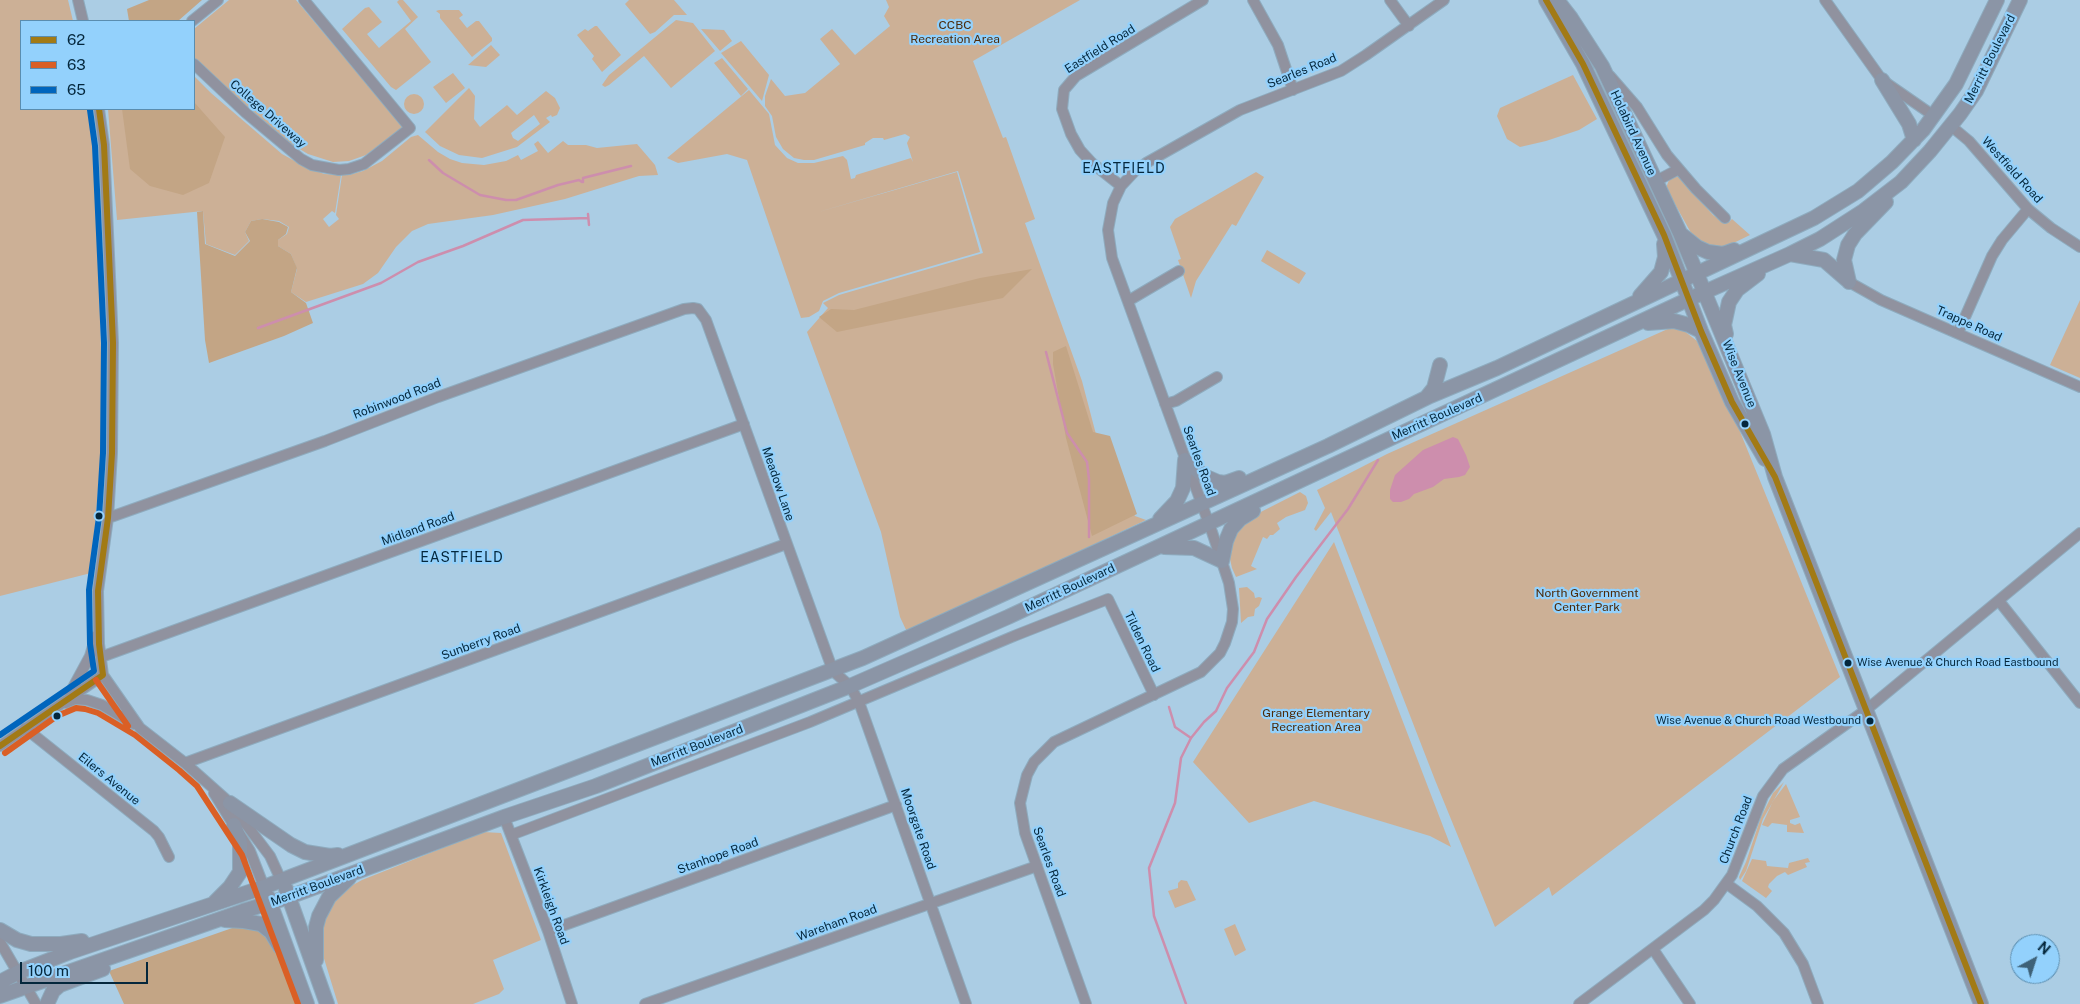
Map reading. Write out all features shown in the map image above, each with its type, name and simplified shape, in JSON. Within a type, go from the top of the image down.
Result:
[{"type":"main road","name":"Holabird Avenue","points":[[1546,0],[1590,78],[1664,236],[1689,299]]},
{"type":"main road","name":"Holabird Avenue","points":[[1557,0],[1602,66],[1697,273]]},
{"type":"main road","name":"Merritt Boulevard","points":[[0,982],[19,972],[107,938],[264,887],[833,671],[988,603],[1328,446],[1426,398],[1497,368],[1768,240],[1842,202],[1882,170],[1914,140],[1948,98],[1997,0]]},
{"type":"main road","name":"Merritt Boulevard","points":[[0,996],[80,967],[136,950],[217,920],[289,897],[504,817],[596,786],[850,686],[1008,617],[1704,292],[1790,254],[1841,226],[1901,182],[1951,126],[1984,76],[2020,0]]},
{"type":"main road","points":[[1951,126],[1950,105],[1968,74],[1968,61]]},
{"type":"main road","points":[[1882,80],[1909,124],[1914,140]]},
{"type":"main road","points":[[1850,282],[1844,260],[1848,245],[1855,234],[1885,203],[1901,182],[1911,162],[1935,133],[1937,126],[1934,116]]},
{"type":"main road","points":[[1680,233],[1697,247],[1715,254],[1723,254],[1768,240]]},
{"type":"main road","points":[[1633,303],[1661,272],[1665,257],[1664,236]]},
{"type":"main road","points":[[1790,254],[1824,260],[1830,263],[1850,282]]},
{"type":"main road","points":[[1731,357],[1724,325],[1729,302],[1737,290],[1774,261]]},
{"type":"main road","name":"Wise Avenue","points":[[1697,273],[1763,434],[1775,477],[1981,1004]]},
{"type":"main road","name":"Wise Avenue","points":[[1689,299],[1732,402],[1775,477]]},
{"type":"main road","points":[[1635,325],[1674,321],[1701,331]]},
{"type":"main road","points":[[1426,398],[1434,388],[1440,365]]},
{"type":"main road","points":[[1185,460],[1204,476],[1225,483],[1298,452],[1328,446]]},
{"type":"main road","points":[[1151,527],[1177,501],[1183,488],[1185,460]]},
{"type":"main road","points":[[1159,546],[1194,548],[1222,561],[1226,541],[1231,529],[1240,519],[1277,500],[1285,488]]},
{"type":"main road","points":[[230,803],[291,845],[305,852],[330,856],[354,852]]},
{"type":"main road","points":[[214,903],[230,887],[240,872],[240,844],[234,826]]},
{"type":"main road","points":[[316,973],[315,942],[319,916],[334,892],[356,872]]},
{"type":"main road","points":[[281,880],[328,1004]]},
{"type":"main road","points":[[264,887],[307,1004]]},
{"type":"main road","points":[[217,920],[244,921],[265,927],[271,932],[296,972]]},
{"type":"main road","points":[[28,987],[30,978],[36,973],[109,946],[146,925]]},
{"type":"main road","points":[[0,930],[18,940],[31,944],[61,944],[107,938]]},
{"type":"main road","points":[[47,1004],[53,991],[60,985],[101,970],[136,950]]},
{"type":"street","points":[[78,0],[83,20]]},
{"type":"street","points":[[193,20],[218,0]]},
{"type":"street","name":"College Driveway","points":[[195,65],[301,160],[312,165],[342,170],[364,164],[410,128],[304,0]]},
{"type":"street","name":"Eastfield Road","points":[[1121,186],[1092,163],[1080,150],[1071,134],[1062,109],[1064,90],[1076,76],[1203,0]]},
{"type":"street","points":[[1253,0],[1278,45],[1293,90]]},
{"type":"street","points":[[1390,0],[1409,26]]},
{"type":"street","name":"Searles Road","points":[[1086,1004],[1025,833],[1020,802],[1027,775],[1034,762],[1054,742],[1202,672],[1220,653],[1225,643],[1232,622],[1233,609],[1222,561],[1112,258],[1108,230],[1111,211],[1121,186],[1135,171],[1146,163],[1225,118],[1259,102],[1341,70],[1409,26],[1444,0]]},
{"type":"street","points":[[1825,0],[1882,80],[1934,116]]},
{"type":"street","points":[[1602,66],[1637,107],[1654,136],[1679,169],[1725,218]]},
{"type":"street","points":[[100,110],[104,145],[113,343],[112,445],[108,518],[98,592],[98,629],[103,675],[140,728]]},
{"type":"street","name":"Westfield Road","points":[[1951,126],[1969,141],[2028,209],[2050,228],[2080,247]]},
{"type":"street","points":[[1656,182],[1679,169]]},
{"type":"street","points":[[1958,333],[1992,256],[2002,240],[2028,209]]},
{"type":"street","points":[[1128,301],[1179,271]]},
{"type":"street","name":"Trappe Road","points":[[1850,282],[1872,296],[2080,387]]},
{"type":"street","name":"Robinwood Road","points":[[108,518],[325,441],[438,397],[684,309],[696,309]]},
{"type":"street","name":"Meadow Lane","points":[[696,309],[701,311],[706,320],[833,671]]},
{"type":"street","points":[[1165,404],[1176,401],[1217,377]]},
{"type":"street","name":"Midland Road","points":[[101,657],[744,424]]},
{"type":"street","name":"Church Road","points":[[1579,1004],[1704,910],[1727,884],[1737,865],[1763,796],[1778,775],[1866,710],[2080,533]]},
{"type":"street","name":"Sunberry Road","points":[[185,763],[786,544]]},
{"type":"street","name":"Tilden Road","points":[[1108,599],[1154,695]]},
{"type":"street","name":"Merritt Boulevard","points":[[511,835],[749,746],[1108,599]]},
{"type":"street","points":[[1999,601],[2080,703]]},
{"type":"street","points":[[67,698],[81,676],[90,656],[98,629]]},
{"type":"street","name":"Moorgate Road","points":[[833,671],[850,686],[859,702],[963,1003]]},
{"type":"street","points":[[0,746],[103,675]]},
{"type":"street","points":[[53,708],[75,699],[87,700],[102,705],[140,728],[185,763],[230,803],[270,856],[281,880]]},
{"type":"street","name":"Eilers Avenue","points":[[25,728],[154,831],[169,857]]},
{"type":"street","points":[[204,780],[250,851],[264,887]]},
{"type":"street","name":"Stanhope Road","points":[[548,931],[896,805]]},
{"type":"street","name":"Kirkleigh Road","points":[[504,817],[548,931],[572,1004]]},
{"type":"street","name":"Wareham Road","points":[[644,1004],[1037,866]]},
{"type":"street","points":[[1727,884],[1757,906],[1784,933],[1803,964],[1818,1004]]},
{"type":"street","points":[[0,942],[28,987],[36,1004]]},
{"type":"street","points":[[1653,949],[1690,1004]]},
{"type":"green space","points":[[0,0],[68,0],[73,20],[20,20],[20,110],[89,110],[94,143],[103,429],[91,573],[0,596]]},
{"type":"green space","points":[[229,0],[296,0],[385,106],[402,122],[402,128],[366,155],[349,161],[333,162],[308,154],[288,142],[223,87],[195,59],[195,28]]},
{"type":"green space","points":[[403,0],[418,17],[405,29],[431,62],[396,90],[391,87],[342,29],[365,8],[369,7],[382,22],[367,34],[379,48],[411,21],[397,2]]},
{"type":"green space","points":[[629,0],[674,0],[687,15],[674,15],[655,32],[650,34],[625,4]]},
{"type":"green space","name":"CCBC Recreation Area","points":[[886,0],[1080,0],[973,61],[1003,138],[1006,137],[1035,219],[1025,223],[1082,381],[1098,442],[1135,516],[1146,520],[907,632],[900,617],[881,532],[807,332],[828,308],[823,303],[839,295],[983,253],[958,171],[815,213],[957,172],[980,252],[839,293],[823,301],[819,311],[809,317],[801,318],[747,160],[727,154],[678,163],[667,158],[749,90],[769,114],[775,145],[787,158],[798,163],[814,163],[843,156],[847,160],[851,179],[855,178],[856,175],[911,158],[913,162],[907,143],[910,137],[905,134],[884,140],[883,138],[873,138],[865,143],[865,145],[814,160],[794,158],[783,149],[776,137],[772,116],[765,106],[765,96],[771,79],[785,96],[805,93],[840,64],[820,39],[832,29],[855,55],[890,26],[884,16],[889,7]]},
{"type":"green space","points":[[459,10],[463,15],[459,18],[467,28],[476,21],[479,21],[492,38],[492,41],[472,57],[440,18],[440,14],[436,11]]},
{"type":"green space","points":[[676,20],[693,23],[715,51],[671,88],[644,56],[609,85],[605,87],[602,85],[609,75]]},
{"type":"green space","points":[[595,26],[621,55],[602,72],[592,59],[594,56],[577,35],[585,29],[588,31]]},
{"type":"green space","points":[[701,29],[724,30],[732,41],[720,51]]},
{"type":"green space","points":[[741,41],[769,75],[762,101],[721,53]]},
{"type":"green space","points":[[491,45],[500,55],[486,67],[468,65]]},
{"type":"green space","points":[[722,58],[748,89],[741,96],[714,63]]},
{"type":"green space","points":[[453,73],[465,88],[446,103],[433,87]]},
{"type":"green space","points":[[1573,75],[1597,119],[1579,130],[1520,147],[1507,139],[1497,116],[1500,108]]},
{"type":"green space","points":[[195,77],[282,154],[324,174],[341,175],[335,213],[332,211],[323,219],[329,227],[339,219],[336,215],[342,175],[363,171],[382,161],[411,137],[418,135],[438,152],[450,159],[462,163],[484,165],[506,161],[518,155],[521,160],[538,151],[534,144],[538,141],[548,153],[563,141],[568,145],[586,145],[597,148],[637,144],[655,165],[658,175],[639,176],[565,199],[493,215],[428,224],[412,231],[396,247],[378,273],[363,284],[306,302],[291,292],[297,269],[291,254],[278,246],[278,240],[287,234],[289,227],[279,221],[262,219],[251,221],[245,232],[249,241],[235,255],[206,244],[203,211],[117,220],[108,110],[195,110]]},
{"type":"green space","points":[[469,88],[475,96],[474,119],[480,127],[507,105],[517,115],[546,91],[555,98],[560,108],[557,115],[552,117],[551,115],[546,118],[550,122],[517,147],[482,158],[459,155],[440,146],[425,132]],"holes":[[[534,115],[540,124],[518,141],[513,138],[511,133]]]},
{"type":"green space","points":[[414,94],[421,97],[424,104],[421,111],[414,114],[407,111],[404,104],[407,97]]},
{"type":"green space","points":[[1256,172],[1264,177],[1236,226],[1232,224],[1196,281],[1191,298],[1178,260],[1181,259],[1170,227],[1175,219]]},
{"type":"green space","points":[[1678,176],[1713,215],[1724,221],[1727,219],[1729,222],[1732,219],[1750,235],[1719,250],[1695,240],[1666,188],[1669,180]]},
{"type":"green space","points":[[1267,250],[1306,273],[1299,284],[1261,261]]},
{"type":"green space","points":[[2080,300],[2080,378],[2050,365]]},
{"type":"green space","name":"North Government Center Park","points":[[1670,328],[1683,330],[1697,341],[1732,412],[1840,677],[1552,896],[1549,887],[1495,927],[1435,780],[1331,512],[1316,531],[1314,529],[1325,508],[1317,490],[1387,454]]},
{"type":"green space","points":[[1300,492],[1306,496],[1308,503],[1305,510],[1286,517],[1277,523],[1280,529],[1267,539],[1263,537],[1251,566],[1257,569],[1236,577],[1228,550],[1230,538],[1247,519]]},
{"type":"green space","name":"Grange Elementary Recreation Area","points":[[1334,542],[1451,847],[1430,836],[1314,801],[1249,823],[1193,762]]},
{"type":"green space","points":[[1247,587],[1254,593],[1255,598],[1262,598],[1259,606],[1255,609],[1254,616],[1248,617],[1241,623],[1239,588]]},
{"type":"green space","points":[[1784,782],[1763,819],[1746,871],[1740,880],[1739,877],[1761,817],[1773,793]]},
{"type":"green space","points":[[1786,784],[1800,817],[1790,820],[1790,823],[1795,825],[1800,823],[1804,833],[1787,832],[1787,825],[1772,823],[1768,827],[1762,825],[1773,801]]},
{"type":"green space","points":[[483,832],[501,833],[541,940],[493,960],[504,989],[499,994],[473,1004],[338,1004],[318,939],[321,916],[335,895],[362,880]]},
{"type":"green space","points":[[1808,858],[1810,862],[1805,863],[1807,867],[1788,875],[1785,872],[1777,876],[1769,884],[1768,887],[1772,891],[1766,898],[1742,881],[1752,859],[1766,861],[1767,866],[1788,868],[1789,863]]},
{"type":"green space","points":[[1181,880],[1187,881],[1196,900],[1175,908],[1168,891],[1178,888],[1178,883]]},
{"type":"green space","points":[[1235,924],[1246,950],[1235,956],[1224,929]]},
{"type":"shaded area","points":[[149,0],[202,0],[179,20],[129,20],[127,9]]},
{"type":"shaded area","points":[[195,103],[225,137],[209,183],[183,195],[150,186],[130,169],[122,110],[195,110]]},
{"type":"shaded area","points":[[203,211],[205,244],[235,256],[250,241],[245,232],[251,221],[262,219],[279,222],[288,227],[286,234],[278,240],[278,246],[291,254],[297,268],[291,292],[306,303],[313,323],[284,336],[209,363],[205,340],[197,212]]},
{"type":"shaded area","points":[[1032,269],[1003,298],[837,332],[819,317],[831,309],[854,310],[980,278]]},
{"type":"shaded area","points":[[1066,346],[1093,432],[1110,436],[1137,514],[1092,536],[1066,438],[1053,364],[1053,352]]},
{"type":"shaded area","points":[[1453,437],[1458,439],[1470,467],[1465,475],[1444,479],[1433,487],[1414,494],[1409,499],[1393,502],[1390,499],[1390,490],[1395,475],[1423,450]]},
{"type":"shaded area","points":[[238,926],[263,930],[278,946],[299,1004],[124,1004],[109,971]]},
{"type":"waterway","points":[[429,160],[443,173],[480,195],[506,200],[516,200],[558,185],[579,180],[582,182]]},
{"type":"waterway","points":[[583,182],[583,178],[631,166]]},
{"type":"waterway","points":[[588,214],[589,225]]},
{"type":"waterway","points":[[258,328],[381,283],[418,262],[463,246],[523,220],[588,218]]},
{"type":"waterway","points":[[1046,352],[1067,433],[1087,462],[1089,479],[1089,537]]},
{"type":"waterway","points":[[1186,1004],[1154,916],[1149,868],[1175,803],[1181,758],[1191,738],[1216,711],[1227,688],[1254,652],[1267,619],[1296,577],[1348,509],[1378,460]]},
{"type":"waterway","points":[[1169,707],[1175,727],[1191,738]]},
{"type":"transit line","name":"62","points":[[1546,0],[1583,64],[1664,235],[1701,331],[1732,402],[1775,477],[1981,1004]]},
{"type":"transit line","name":"65","points":[[0,735],[94,671],[90,644],[89,590],[99,517],[103,453],[104,343],[95,146],[90,110]]},
{"type":"transit line","name":"62","points":[[0,746],[103,675],[99,644],[98,591],[108,518],[112,453],[113,343],[104,145],[99,110]]},
{"type":"transit line","name":"63","points":[[96,680],[128,726]]},
{"type":"transit line","name":"63","points":[[5,753],[57,716],[76,708],[98,713],[135,735],[179,770],[197,786],[242,855],[298,1004]]},
{"type":"place","name":"Wise Avenue & Church Road Eastbound","points":[[1848,663]]},
{"type":"place","name":"Wise Avenue & Church Road Westbound","points":[[1870,721]]},
{"type":"district","name":"EASTFIELD","points":[[1124,169]]},
{"type":"district","name":"EASTFIELD","points":[[462,558]]}]
